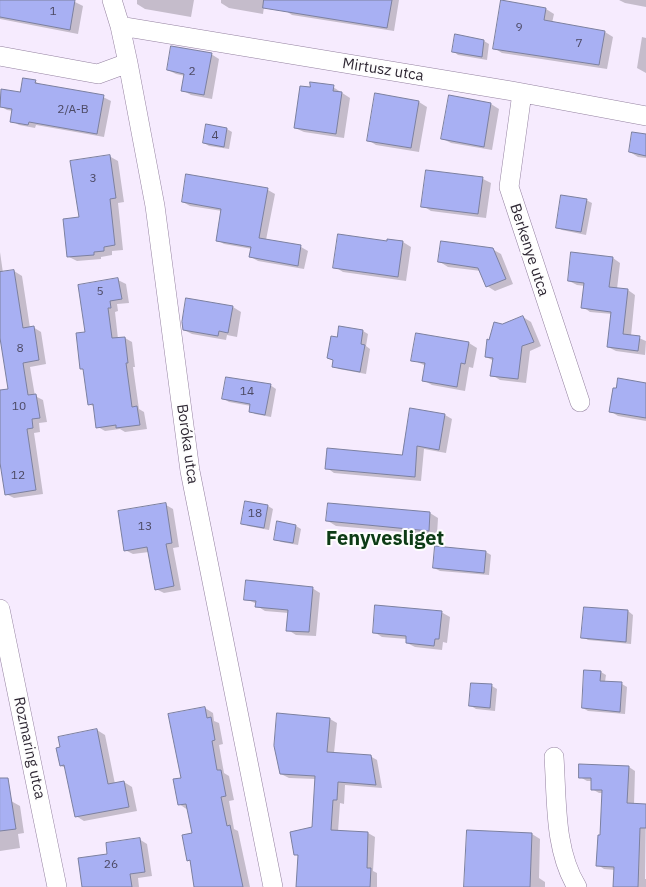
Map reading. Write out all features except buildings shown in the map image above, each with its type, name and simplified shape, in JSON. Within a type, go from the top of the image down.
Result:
[{"type":"street","name":"Boróka utca","points":[[112,0],[128,62],[155,206],[190,471],[272,887]]},
{"type":"street","name":"Mirtusz utca","points":[[120,26],[522,93],[646,116]]},
{"type":"street","points":[[0,56],[98,74],[128,62]]},
{"type":"street","name":"Berkenye utca","points":[[522,93],[509,187],[580,402]]},
{"type":"street","name":"Rozmaring utca","points":[[0,609],[57,887]]},
{"type":"street","points":[[554,757],[561,846],[569,873],[577,887]]},
{"type":"district","name":"Fenyvesliget","points":[[385,539]]}]
